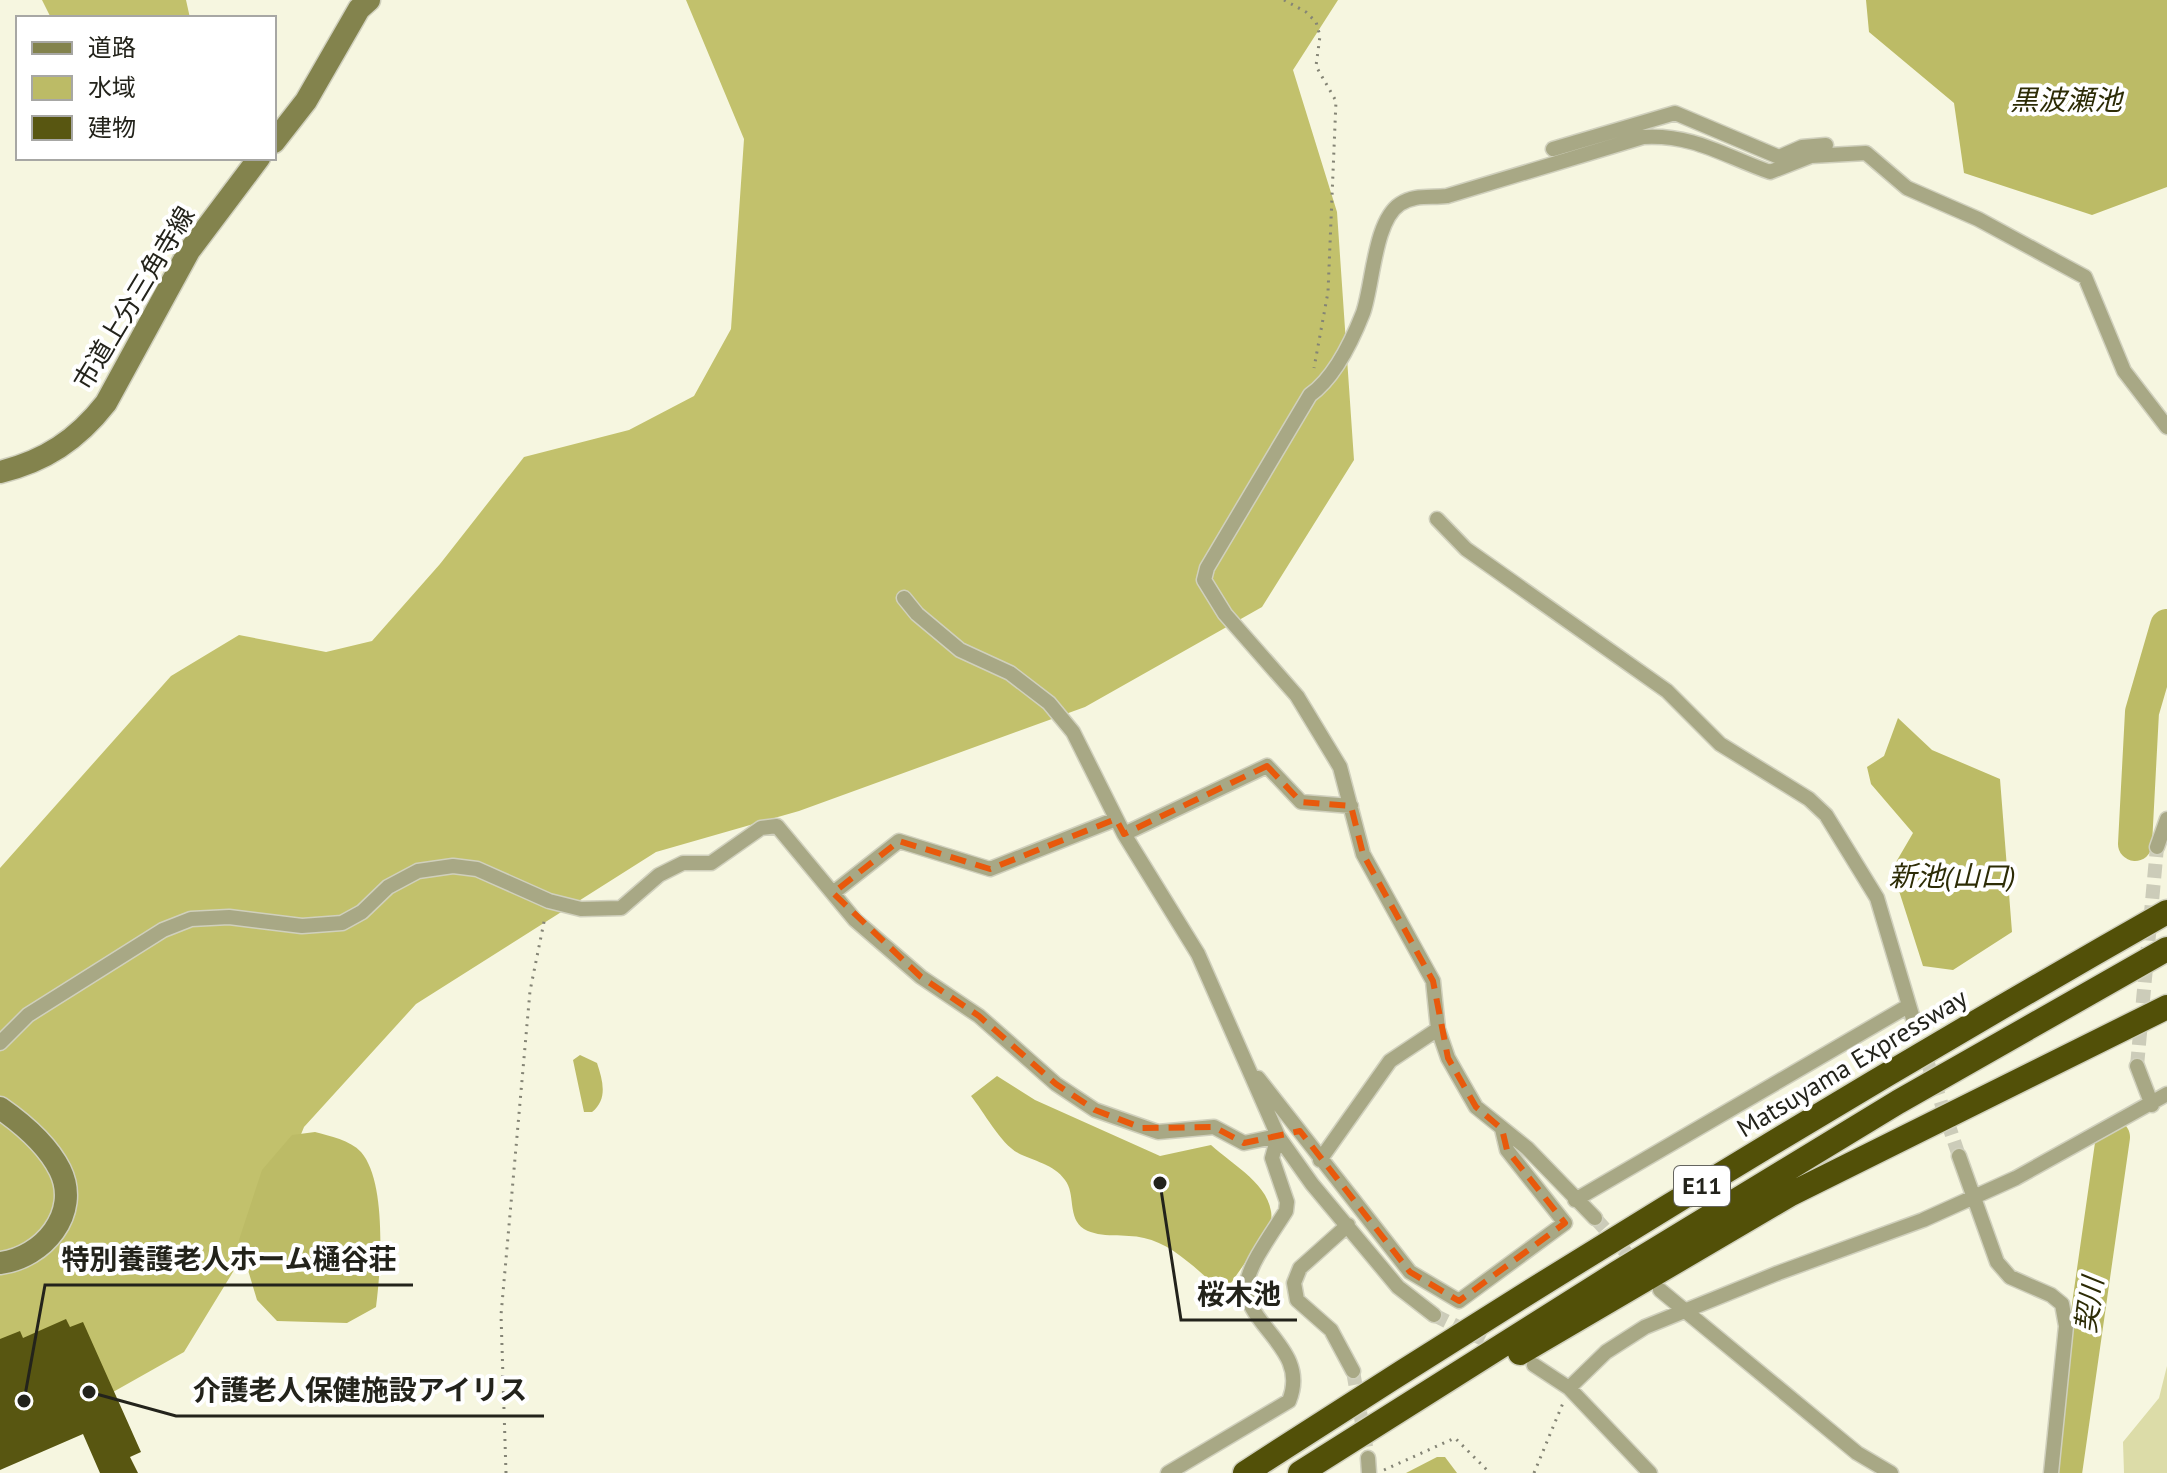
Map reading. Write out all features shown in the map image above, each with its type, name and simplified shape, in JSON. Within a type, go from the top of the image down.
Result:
[{"type":"highway","points":[[1976,1020],[2167,899]]},
{"type":"highway","name":"Matsuyama Expressway","points":[[1245,1473],[1599,1248],[1976,1020],[2167,912]]},
{"type":"highway","name":"E11","points":[[1301,1473],[1617,1273],[1898,1102],[2167,949]]},
{"type":"highway","points":[[1301,1473],[1434,1403],[1791,1194],[2167,1007]]},
{"type":"street","points":[[276,139],[306,101],[359,9],[369,0]]},
{"type":"street","points":[[1553,149],[1675,113],[1779,157],[1819,145],[1840,145],[1866,153],[1907,188],[1978,219],[2085,277],[2124,371],[2167,427]]},
{"type":"street","points":[[1595,1218],[1527,1148],[1476,1107],[1448,1058],[1438,1029],[1433,981],[1363,854],[1340,767],[1297,696],[1244,632],[1225,614],[1204,580],[1207,568],[1310,395],[1326,384],[1362,314],[1376,252],[1391,213],[1406,201],[1417,196],[1447,196],[1597,148],[1643,137],[1673,136],[1690,140],[1770,172],[1811,156],[1866,153]]},
{"type":"street","name":"市道上分三角寺線","points":[[0,472],[41,459],[91,422],[106,403],[189,251],[257,160]]},
{"type":"street","points":[[1437,519],[1466,549],[1667,691],[1720,744],[1809,799],[1826,815],[1877,898],[1914,1022]]},
{"type":"street","points":[[904,598],[917,614],[960,650],[1010,673],[1049,703],[1073,732],[1124,834],[1198,954],[1278,1136],[1398,1287],[1434,1315]]},
{"type":"street","points":[[1124,834],[1267,766],[1301,802],[1351,806]]},
{"type":"street","points":[[833,893],[899,841],[990,869],[1116,819]]},
{"type":"street","points":[[2157,847],[2167,819]]},
{"type":"street","points":[[0,1043],[28,1015],[163,930],[191,919],[229,917],[302,926],[342,923],[362,912],[388,887],[418,871],[453,866],[477,869],[549,901],[581,909],[621,908],[659,875],[683,863],[711,863],[761,828],[777,826],[855,920],[921,977],[979,1016],[1056,1084],[1095,1110],[1158,1132],[1214,1127],[1244,1143],[1278,1136]]},
{"type":"street","points":[[1575,1200],[1908,1006]]},
{"type":"street","points":[[1320,1160],[1390,1061],[1438,1029]]},
{"type":"street","points":[[2137,1066],[2152,1105]]},
{"type":"street","points":[[1250,1068],[1410,1272],[1459,1301],[1565,1223],[1507,1150],[1502,1129]]},
{"type":"street","points":[[1569,1388],[1606,1352],[1682,1309],[1923,1220],[2152,1105],[2167,1094]]},
{"type":"street","points":[[0,1108],[21,1122],[50,1155],[65,1184],[65,1198],[63,1215],[45,1244],[18,1260],[0,1263]]},
{"type":"street","points":[[1168,1473],[1289,1401],[1296,1384],[1291,1362],[1246,1296],[1247,1279],[1286,1211],[1287,1202],[1272,1158],[1278,1136]]},
{"type":"street","points":[[1959,1156],[1997,1262],[2010,1277],[2051,1295],[2062,1304],[2066,1326],[2051,1473]]},
{"type":"street","points":[[1348,1225],[1300,1268],[1294,1283],[1297,1300],[1331,1330],[1353,1371]]},
{"type":"street","points":[[1660,1290],[1857,1453],[1891,1473]]},
{"type":"street","points":[[1534,1365],[1569,1388],[1650,1473]]},
{"type":"path","points":[[1284,0],[1306,12],[1316,22],[1320,36],[1316,66],[1336,101],[1331,151],[1328,292],[1310,395]]},
{"type":"path","points":[[506,1473],[501,1315],[530,991],[549,901]]},
{"type":"path","points":[[1534,1473],[1569,1388]]},
{"type":"path","points":[[1377,1473],[1455,1438],[1490,1473]]},
{"type":"highlighted area","points":[[1267,766],[1301,802],[1351,806],[1363,854],[1433,981],[1448,1058],[1476,1107],[1502,1129],[1507,1150],[1565,1223],[1459,1301],[1410,1272],[1300,1131],[1244,1143],[1214,1127],[1142,1128],[1095,1110],[1056,1084],[979,1016],[921,977],[833,893],[899,841],[990,869],[1116,819],[1124,834]]},
{"type":"green space","points":[[2167,1366],[2167,1473],[2124,1473],[2123,1442],[2159,1398]]},
{"type":"shaded area","points":[[42,0],[186,0],[190,16],[50,16]]},
{"type":"shaded area","points":[[686,0],[1338,0],[1293,70],[1337,212],[1354,460],[1262,607],[1085,707],[799,811],[656,852],[416,1004],[304,1127],[269,1213],[184,1352],[51,1427],[0,1426],[0,868],[171,676],[239,635],[326,652],[372,641],[440,564],[524,457],[629,430],[694,396],[731,329],[744,139]]},
{"type":"water","name":"黒波瀬池","points":[[1866,0],[2167,0],[2167,187],[2092,215],[1964,173],[1954,103],[1869,32]]},
{"type":"water","name":"新池(山口)","points":[[1898,718],[1932,750],[2000,779],[2012,932],[1953,970],[1923,966],[1892,869],[1913,833],[1871,784],[1867,767],[1884,756]]},
{"type":"water","points":[[580,1055],[597,1063],[601,1076],[602,1096],[592,1112],[584,1112],[573,1060]]},
{"type":"water","points":[[997,1076],[1035,1100],[1160,1156],[1211,1145],[1253,1180],[1268,1202],[1270,1227],[1224,1293],[1166,1246],[1137,1237],[1098,1234],[1084,1229],[1075,1219],[1065,1180],[1049,1167],[1011,1148],[971,1096]]},
{"type":"water","points":[[315,1132],[346,1141],[361,1152],[375,1184],[380,1226],[376,1307],[347,1323],[277,1321],[257,1300],[239,1240],[262,1170],[292,1135]]},
{"type":"water","points":[[1437,1457],[1445,1457],[1457,1473],[1406,1473]]},
{"type":"building","points":[[66,1319],[70,1327],[83,1322],[141,1452],[130,1457],[138,1473],[100,1473],[83,1434],[0,1470],[0,1339],[20,1331],[23,1338]]},
{"type":"waterway","name":"契川","points":[[2135,844],[2142,712],[2167,626]]},
{"type":"waterway","name":"契川","points":[[2065,1473],[2113,1137]]},
{"type":"tunnel","points":[[2137,1066],[2157,847]]},
{"type":"tunnel","points":[[1914,1022],[1959,1156]]},
{"type":"tunnel","points":[[1595,1218],[1638,1266]]},
{"type":"tunnel","points":[[1434,1315],[1501,1348]]},
{"type":"tunnel","points":[[1353,1371],[1368,1458]]},
{"type":"place","name":"桜木池","points":[[1160,1183]]},
{"type":"place","name":"介護老人保健施設アイリス","points":[[89,1392]]},
{"type":"place","name":"特別養護老人ホーム樋谷荘","points":[[24,1401]]}]
